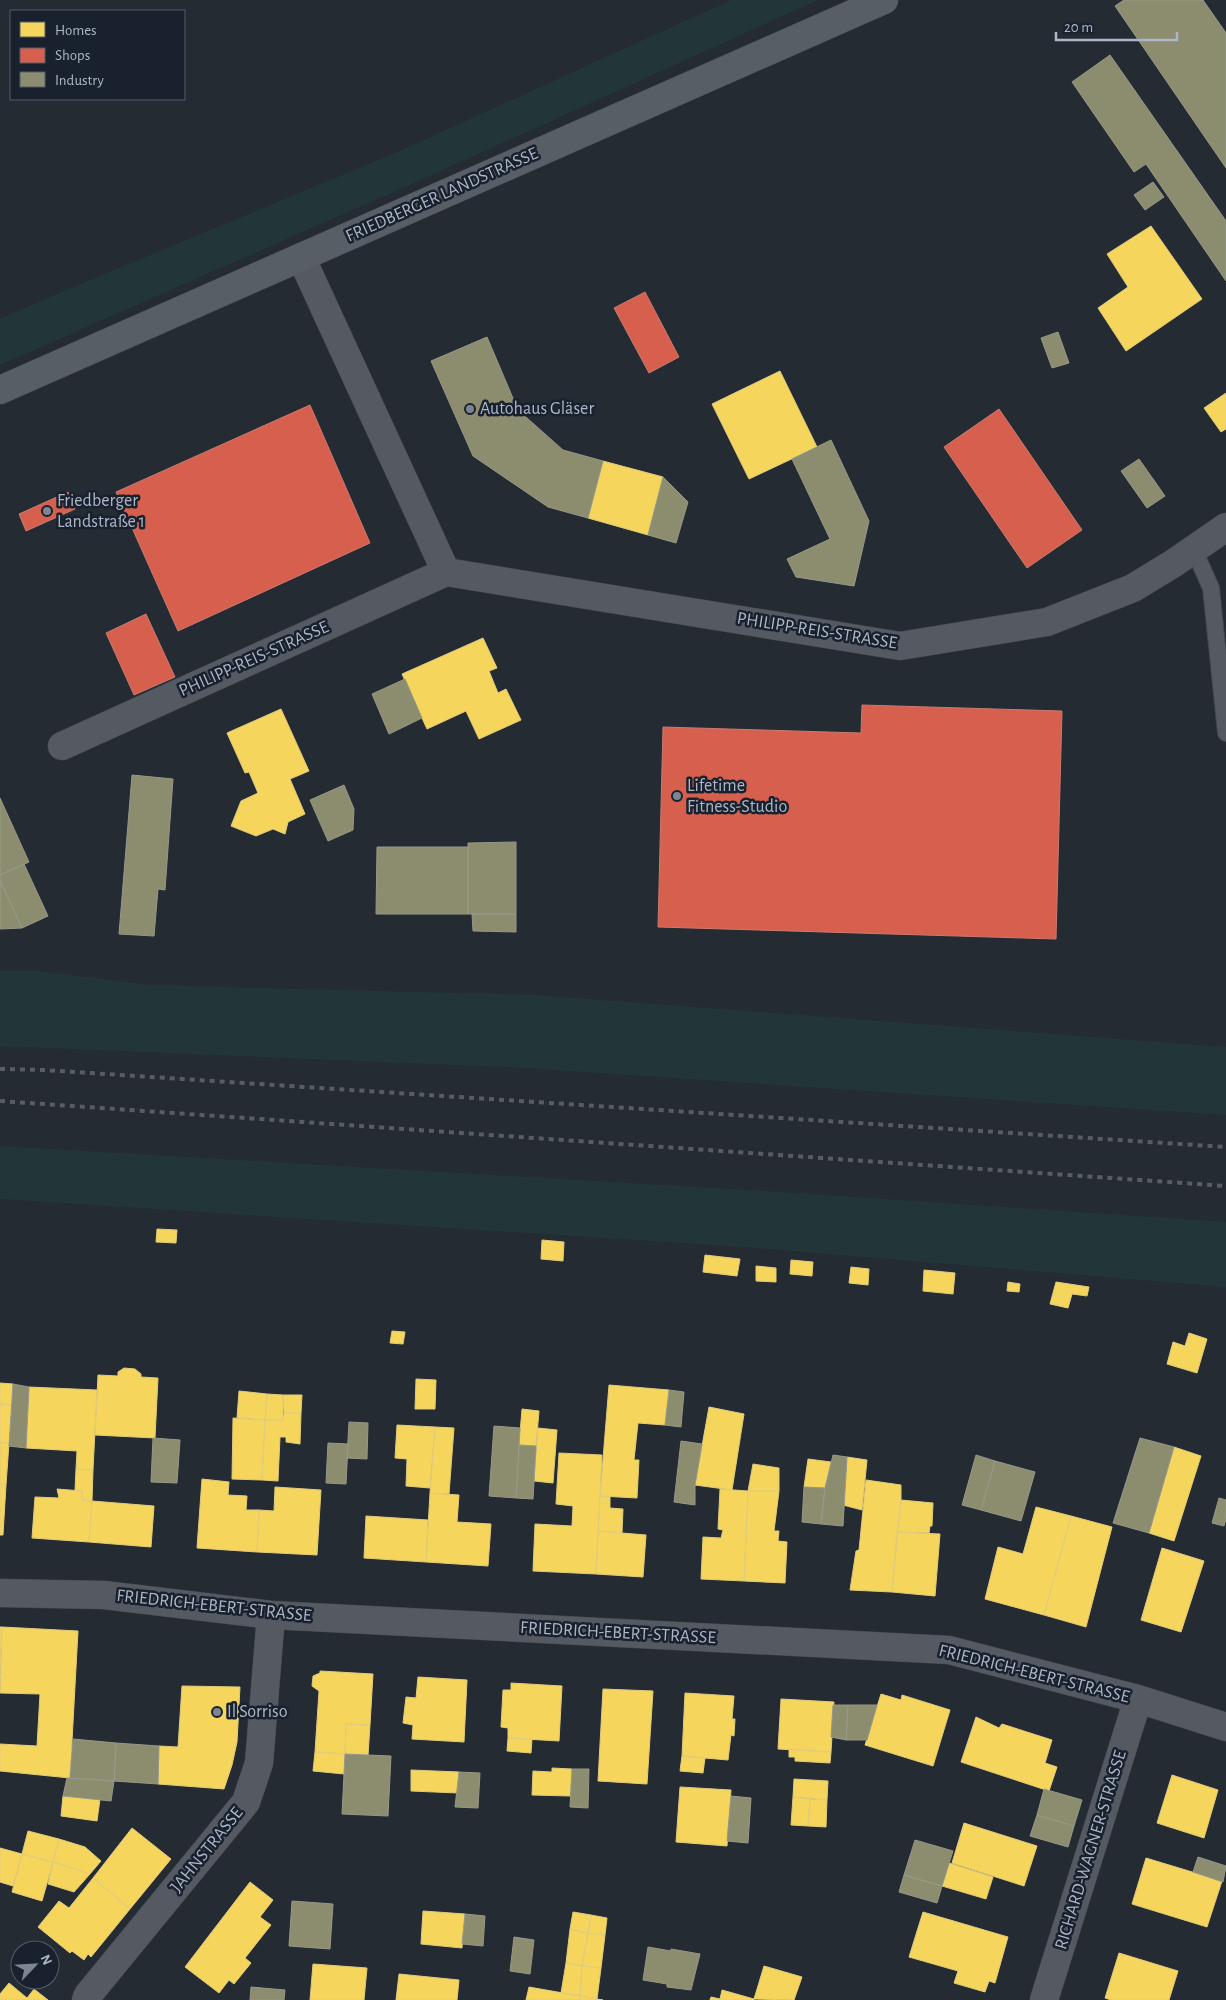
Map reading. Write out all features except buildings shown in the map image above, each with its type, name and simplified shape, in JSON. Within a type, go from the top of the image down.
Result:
[{"type":"main road","name":"FRIEDBERGER LANDSTRASSE","points":[[0,390],[884,0]]},
{"type":"street","points":[[301,257],[446,572]]},
{"type":"street","name":"PHILIPP-REIS-STRASSE","points":[[62,746],[446,572],[900,646],[1047,622],[1133,588],[1194,550],[1226,527]]},
{"type":"street","name":"FRIEDRICH-EBERT-STRASSE","points":[[0,1593],[104,1595],[271,1615],[949,1650],[1138,1699],[1226,1727]]},
{"type":"street","name":"JAHNSTRASSE","points":[[86,2000],[246,1802],[258,1763],[271,1615]]},
{"type":"street","name":"RICHARD-WAGNER-STRASSE","points":[[1044,2000],[1138,1699]]},
{"type":"lane","points":[[1194,550],[1210,588],[1226,733]]},
{"type":"green space","points":[[731,0],[818,0],[414,183],[0,365],[0,319],[402,150]]},
{"type":"green space","points":[[0,971],[38,971],[151,985],[535,995],[1226,1047],[1226,1115],[525,1068],[0,1046]]},
{"type":"green space","points":[[0,1146],[766,1191],[1226,1222],[1226,1287],[744,1247],[0,1199]]},
{"type":"railway","points":[[0,1069],[44,1070],[1226,1147]]},
{"type":"railway","points":[[0,1101],[1226,1186]]},
{"type":"place","name":"Autohaus Gläser","points":[[470,409]]},
{"type":"place","name":"Friedberger Landstraße 1","points":[[47,511]]},
{"type":"place","name":"Lifetime Fitness-Studio","points":[[677,796]]},
{"type":"place","name":"Il Sorriso","points":[[217,1712]]}]
